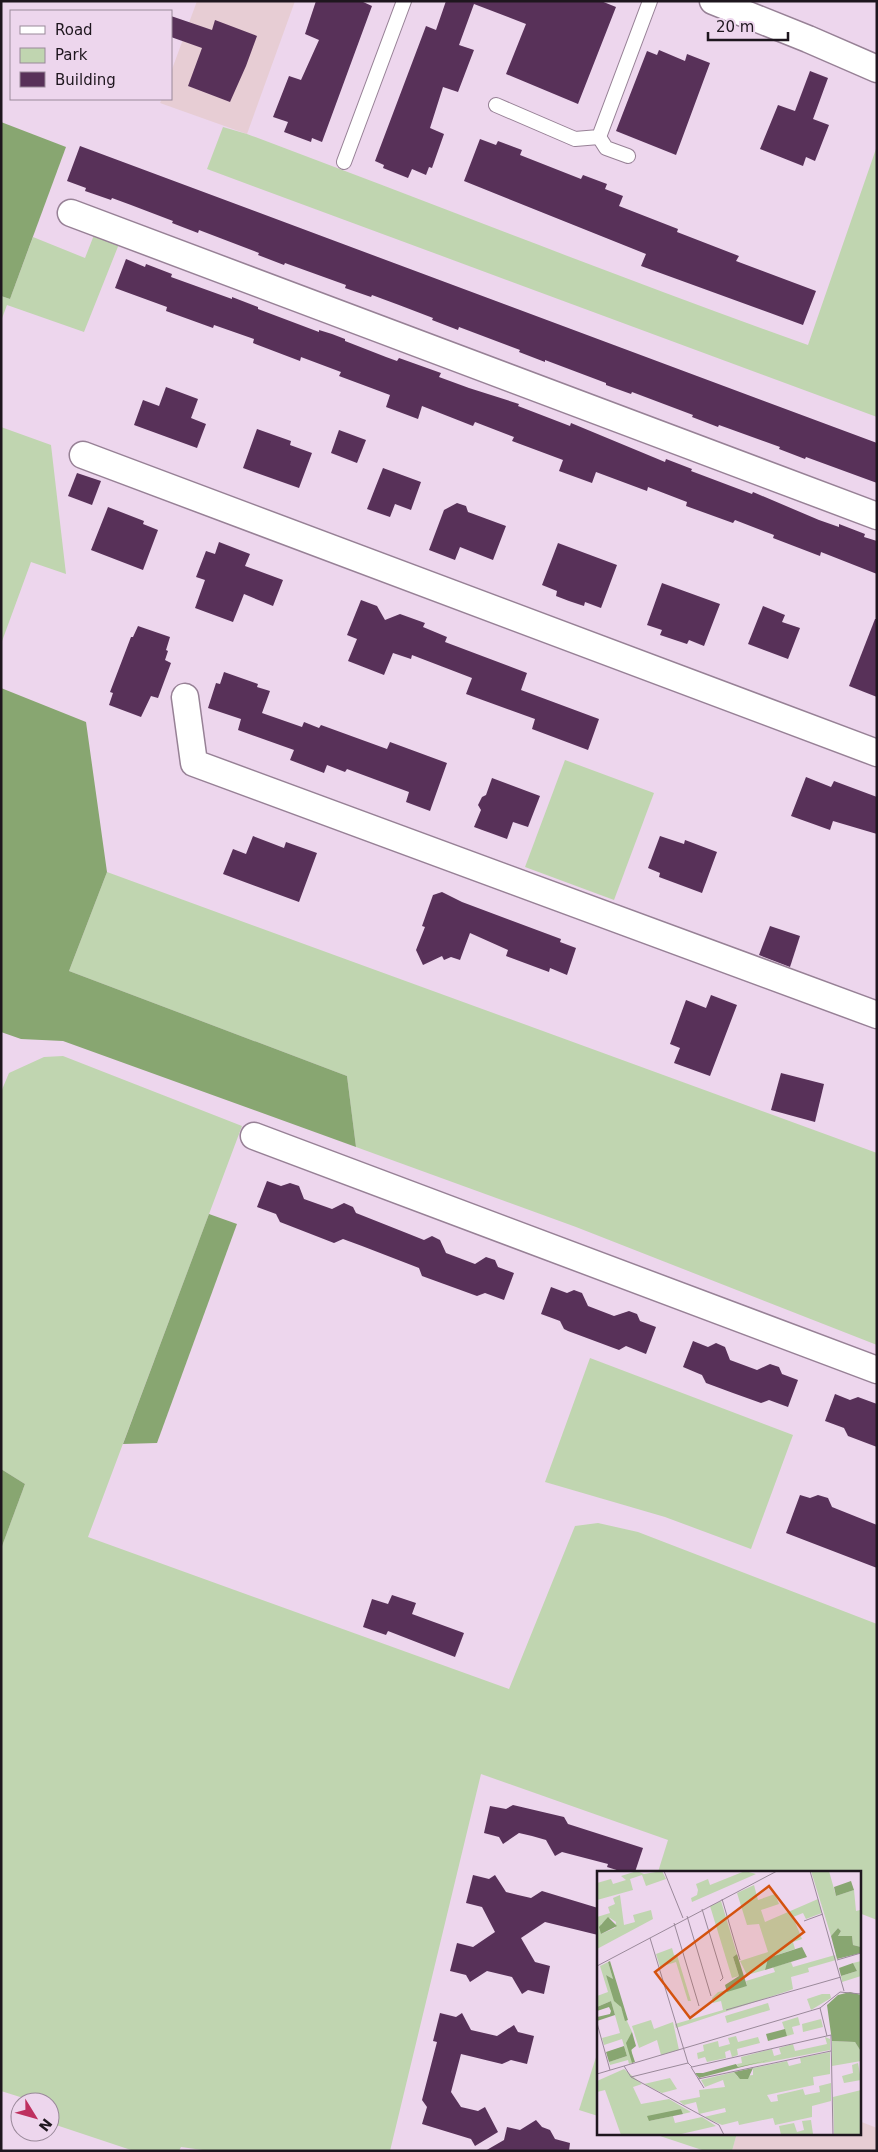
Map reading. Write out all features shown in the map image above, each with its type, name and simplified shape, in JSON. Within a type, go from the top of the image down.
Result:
[{"type":"street","points":[[713,1],[877,69]]},
{"type":"street","points":[[71,212],[877,516]]},
{"type":"street","points":[[83,455],[877,753]]},
{"type":"street","points":[[185,697],[194,763],[877,1015]]},
{"type":"street","points":[[254,1136],[877,1370]]},
{"type":"lane","points":[[344,162],[404,1]]},
{"type":"lane","points":[[598,137],[650,1]]},
{"type":"lane","points":[[496,105],[575,139],[598,137]]},
{"type":"lane","points":[[598,137],[606,148],[628,156]]},
{"type":"shaded area","points":[[197,1],[295,1],[247,134],[160,103],[162,100],[172,100],[172,69]]},
{"type":"shaded area","points":[[860,2121],[877,2128],[877,2151],[732,2151],[737,2134],[860,2134]]},
{"type":"green space","points":[[1,122],[66,147],[10,299],[1,296]]},
{"type":"green space","points":[[223,127],[247,134],[808,345],[877,146],[877,417],[207,169]]},
{"type":"green space","points":[[94,235],[119,244],[84,332],[7,305],[1,321],[1,296],[10,299],[33,237],[85,258]]},
{"type":"green space","points":[[1,427],[51,445],[66,574],[31,562],[1,644]]},
{"type":"green space","points":[[1,688],[86,722],[107,872],[69,971],[347,1076],[356,1147],[63,1041],[21,1039],[1,1032]]},
{"type":"green space","points":[[565,760],[654,793],[614,900],[525,867]]},
{"type":"green space","points":[[107,872],[877,1153],[877,1345],[576,1227],[356,1147],[347,1076],[69,971]]},
{"type":"green space","points":[[63,1056],[242,1126],[88,1537],[509,1689],[575,1526],[598,1523],[638,1532],[877,1624],[877,1920],[860,1913],[860,1871],[658,1871],[668,1840],[481,1774],[390,2151],[210,2151],[181,2147],[179,2151],[134,2151],[60,2126],[60,2092],[10,2092],[10,2094],[1,2091],[1,1549],[25,1484],[1,1469],[1,1092],[9,1073],[44,1057]]},
{"type":"green space","points":[[209,1214],[237,1224],[157,1443],[123,1444]]},
{"type":"green space","points":[[590,1358],[793,1435],[751,1549],[665,1517],[545,1482]]},
{"type":"green space","points":[[1,1469],[25,1484],[1,1549]]},
{"type":"green space","points":[[597,2054],[597,2116],[579,2110]]},
{"type":"green space","points":[[654,2134],[737,2134],[732,2151],[705,2151]]},
{"type":"building","points":[[316,1],[361,1],[372,6],[322,142],[312,138],[311,142],[284,132],[288,122],[273,117],[289,76],[301,80],[319,40],[305,34]]},
{"type":"building","points":[[446,1],[601,1],[616,7],[578,104],[506,74],[526,24],[474,4],[459,45],[474,50],[458,92],[443,87],[430,128],[444,134],[432,168],[429,167],[426,175],[412,169],[408,178],[383,168],[384,165],[375,161],[426,26],[436,30]]},
{"type":"building","points":[[172,16],[212,30],[215,20],[257,36],[230,102],[188,86],[202,48],[172,37]]},
{"type":"building","points":[[659,50],[685,61],[687,54],[710,63],[676,155],[616,131],[647,51],[657,55]]},
{"type":"building","points":[[810,71],[828,78],[813,119],[829,125],[815,161],[806,157],[803,166],[760,149],[778,105],[795,111]]},
{"type":"building","points":[[480,139],[496,145],[498,141],[522,150],[520,155],[581,179],[583,175],[607,184],[605,189],[623,196],[619,206],[678,229],[677,232],[739,256],[736,261],[816,291],[803,325],[641,266],[646,254],[464,181]]},
{"type":"building","points":[[80,146],[877,443],[877,483],[806,457],[805,459],[779,449],[780,447],[719,425],[718,427],[692,417],[693,415],[632,392],[631,394],[606,385],[606,383],[545,360],[545,362],[519,352],[520,350],[459,327],[458,330],[432,320],[433,318],[372,295],[371,297],[345,288],[346,285],[285,263],[284,265],[258,255],[259,253],[199,230],[198,233],[131,205],[85,191],[86,188],[67,181]]},
{"type":"building","points":[[126,259],[145,267],[146,264],[172,274],[171,277],[232,299],[232,297],[319,332],[319,330],[332,334],[397,361],[399,358],[441,373],[439,377],[519,404],[518,406],[570,426],[571,423],[665,462],[666,459],[692,469],[691,471],[752,494],[753,492],[819,520],[839,527],[839,524],[865,534],[864,537],[877,541],[877,574],[821,552],[820,556],[773,538],[774,535],[735,520],[733,523],[686,506],[687,502],[648,487],[647,491],[596,472],[592,483],[559,471],[563,460],[512,441],[514,437],[475,422],[473,426],[422,406],[418,419],[386,407],[390,395],[339,376],[341,372],[301,357],[300,361],[253,343],[254,339],[214,325],[213,328],[166,311],[167,307],[115,288]]},
{"type":"building","points":[[166,387],[198,399],[191,418],[206,424],[197,448],[134,425],[143,400],[159,406]]},
{"type":"building","points":[[257,429],[291,441],[290,445],[312,453],[299,488],[243,468]]},
{"type":"building","points":[[339,430],[366,440],[357,463],[331,453]]},
{"type":"building","points":[[383,468],[421,482],[411,510],[395,504],[390,517],[367,509]]},
{"type":"building","points":[[77,473],[101,481],[92,505],[68,496]]},
{"type":"building","points":[[457,503],[466,506],[468,512],[506,526],[493,560],[460,547],[455,560],[429,550],[444,510]]},
{"type":"building","points":[[108,507],[144,521],[143,524],[158,530],[143,570],[91,550]]},
{"type":"building","points":[[219,542],[250,554],[245,566],[283,580],[273,606],[244,594],[233,622],[195,608],[205,580],[196,577],[206,551],[215,554]]},
{"type":"building","points":[[558,543],[617,565],[601,608],[585,602],[584,606],[556,596],[557,591],[542,585]]},
{"type":"building","points":[[662,583],[720,604],[704,646],[689,640],[687,644],[660,635],[662,630],[647,625]]},
{"type":"building","points":[[361,600],[377,606],[385,620],[400,614],[425,623],[423,627],[447,637],[445,642],[527,673],[521,690],[599,719],[588,750],[532,729],[535,719],[466,694],[472,678],[412,655],[411,659],[393,653],[384,675],[348,661],[357,639],[347,635]]},
{"type":"building","points":[[763,606],[785,615],[782,622],[800,628],[788,659],[748,644]]},
{"type":"building","points":[[875,619],[877,619],[877,697],[849,686]]},
{"type":"building","points":[[138,626],[170,637],[165,660],[171,663],[158,698],[151,696],[141,717],[109,705],[113,693],[110,692],[131,637],[133,637]]},
{"type":"building","points":[[224,672],[258,684],[257,687],[270,691],[262,713],[302,727],[304,722],[319,728],[321,725],[387,749],[390,742],[447,763],[430,811],[406,802],[409,792],[347,769],[345,772],[327,765],[324,773],[290,760],[294,750],[238,730],[241,719],[208,708],[216,683],[220,684]]},
{"type":"building","points":[[806,777],[831,787],[834,781],[877,797],[877,834],[833,821],[830,830],[791,816]]},
{"type":"building","points":[[492,778],[540,796],[528,827],[513,822],[507,839],[474,827],[481,810],[478,805],[482,797],[486,795]]},
{"type":"building","points":[[253,836],[284,848],[286,842],[317,853],[299,902],[223,874],[233,849],[246,854]]},
{"type":"building","points":[[660,836],[684,844],[685,840],[717,852],[702,893],[659,877],[660,873],[648,868]]},
{"type":"building","points":[[442,892],[462,902],[561,939],[560,942],[576,948],[567,975],[550,968],[549,972],[506,956],[508,950],[470,933],[460,960],[451,957],[444,960],[442,956],[423,965],[416,950],[425,927],[422,926],[433,895]]},
{"type":"building","points":[[770,926],[800,936],[790,967],[759,955]]},
{"type":"building","points":[[711,995],[737,1005],[710,1076],[674,1063],[680,1048],[670,1044],[686,1000],[706,1008]]},
{"type":"building","points":[[781,1073],[824,1084],[815,1122],[771,1110]]},
{"type":"building","points":[[267,1181],[281,1186],[290,1183],[299,1186],[304,1199],[332,1209],[344,1203],[353,1207],[356,1213],[424,1240],[432,1236],[440,1240],[446,1253],[475,1264],[486,1257],[495,1260],[498,1267],[514,1273],[504,1300],[485,1293],[477,1296],[422,1276],[419,1268],[362,1246],[343,1239],[334,1243],[280,1222],[276,1214],[257,1207]]},
{"type":"building","points":[[551,1287],[567,1293],[574,1290],[582,1293],[588,1306],[614,1316],[629,1311],[637,1314],[640,1321],[656,1327],[646,1354],[626,1346],[619,1350],[568,1331],[564,1329],[560,1321],[541,1314]]},
{"type":"building","points":[[693,1341],[708,1347],[716,1343],[725,1347],[730,1360],[757,1370],[770,1364],[779,1367],[782,1374],[798,1380],[788,1407],[769,1400],[761,1403],[706,1383],[702,1375],[683,1367]]},
{"type":"building","points":[[835,1394],[850,1400],[858,1397],[877,1404],[877,1447],[848,1436],[844,1428],[825,1421]]},
{"type":"building","points":[[800,1495],[810,1498],[818,1495],[828,1498],[832,1507],[877,1525],[877,1568],[786,1533]]},
{"type":"building","points":[[392,1595],[416,1603],[412,1614],[464,1633],[455,1657],[388,1631],[386,1635],[363,1627],[372,1599],[388,1604]]},
{"type":"building","points":[[513,1805],[564,1817],[568,1824],[643,1848],[635,1871],[620,1871],[607,1867],[608,1864],[562,1852],[555,1856],[546,1840],[519,1833],[503,1844],[499,1837],[484,1833],[490,1806],[506,1809]]},
{"type":"building","points":[[473,1875],[489,1879],[495,1875],[506,1892],[531,1898],[542,1891],[597,1908],[597,1935],[545,1922],[521,1938],[535,1962],[550,1966],[544,1994],[528,1990],[522,1994],[512,1977],[487,1971],[470,1982],[466,1975],[450,1971],[457,1943],[473,1947],[495,1932],[482,1907],[466,1903]]},
{"type":"building","points":[[440,2013],[456,2017],[462,2013],[471,2030],[497,2036],[514,2025],[518,2032],[534,2036],[527,2064],[511,2060],[502,2064],[461,2054],[451,2092],[461,2107],[478,2111],[485,2107],[498,2132],[475,2146],[471,2139],[422,2124],[427,2107],[422,2100],[437,2042],[433,2041]]},
{"type":"building","points":[[536,2120],[542,2127],[550,2130],[555,2139],[570,2143],[569,2151],[485,2151],[504,2140],[507,2127],[520,2130]]}]
